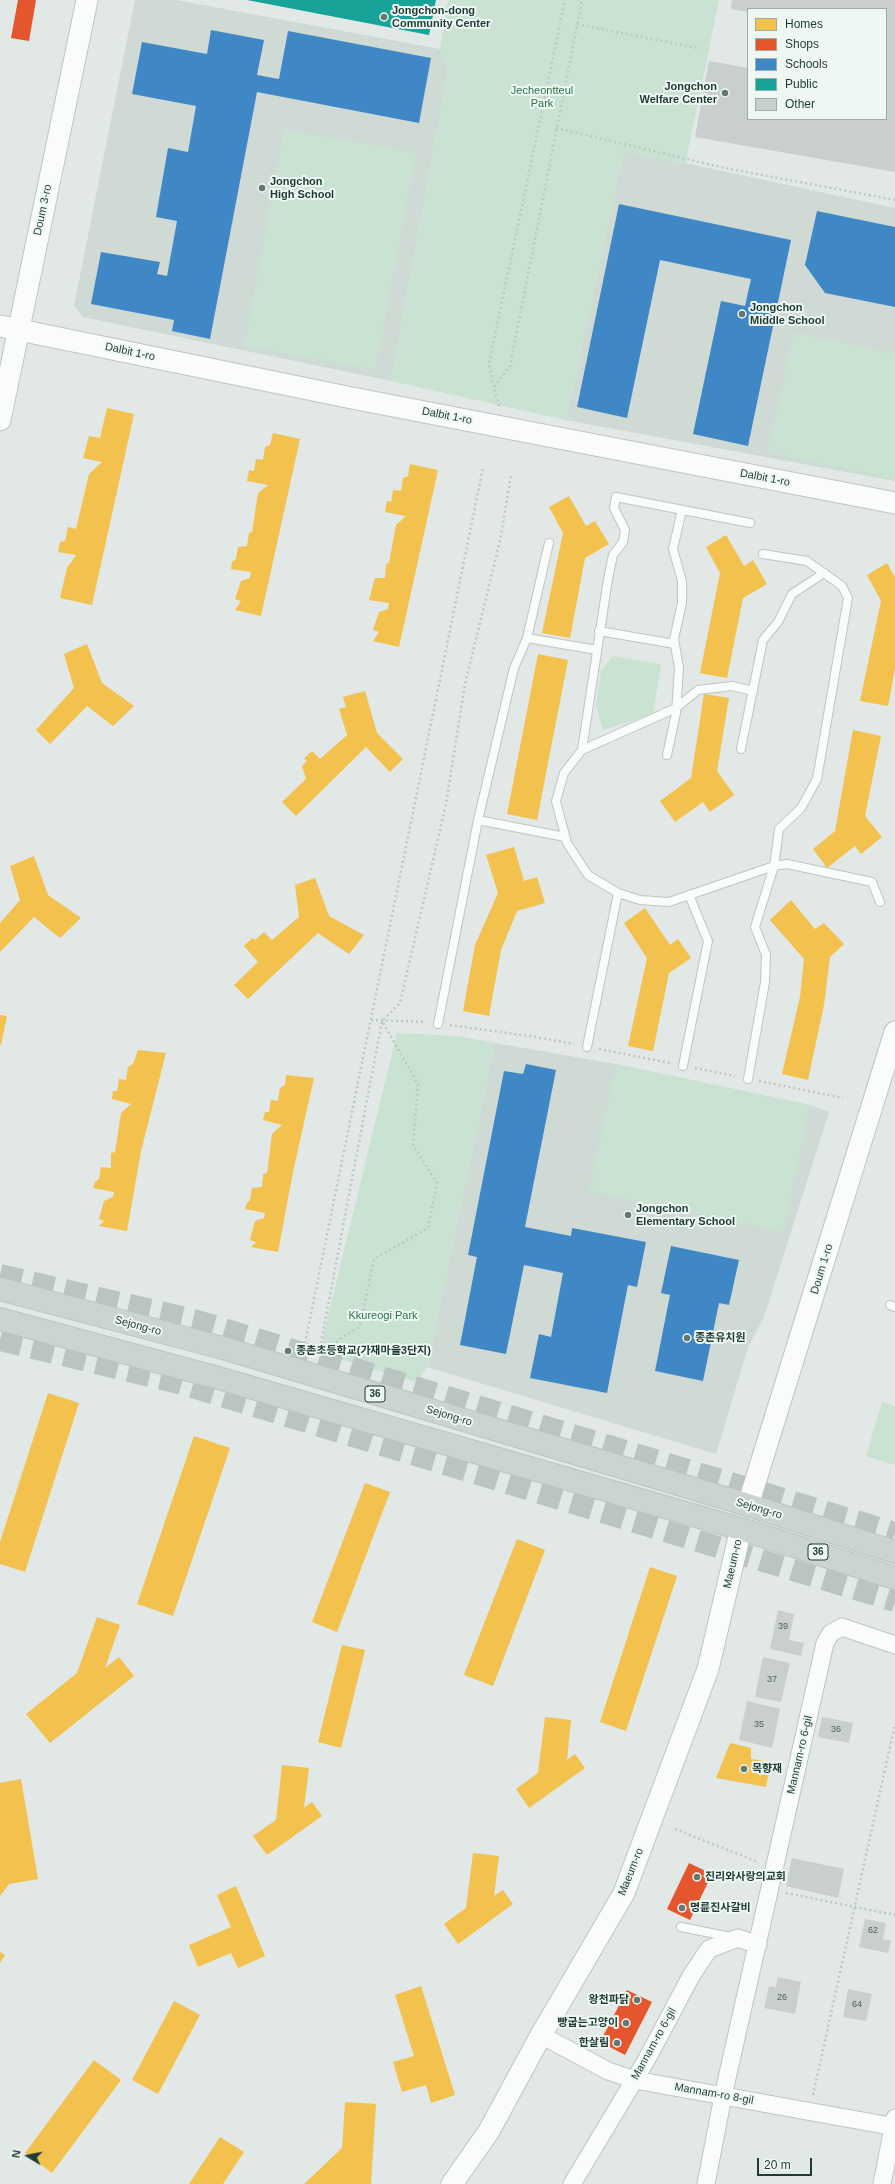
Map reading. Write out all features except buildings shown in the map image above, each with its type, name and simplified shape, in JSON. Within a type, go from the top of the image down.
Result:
[{"type":"main road","name":"Sejong-ro","points":[[0,1289],[222,1348],[748,1505],[895,1552]]},
{"type":"main road","name":"36","points":[[0,1319],[215,1377],[741,1529],[895,1578]]},
{"type":"street","name":"Doum 3-ro","points":[[0,420],[9,328],[87,0]]},
{"type":"street","name":"Dalbit 1-ro","points":[[9,328],[319,391],[895,503]]},
{"type":"street","name":"Doum 1-ro","points":[[748,1505],[895,1032]]},
{"type":"street","name":"Maeum-ro","points":[[452,2184],[489,2131],[541,2035],[624,1893],[708,1669],[741,1529]]},
{"type":"street","name":"Mannam-ro 6-gil","points":[[706,2184],[723,2096],[825,1643],[831,1633],[842,1627],[895,1646]]},
{"type":"street","name":"Mannam-ro 6-gil","points":[[572,2184],[635,2080],[691,1976],[709,1949],[738,1938]]},
{"type":"street","points":[[738,1938],[758,1944]]},
{"type":"street","name":"Mannam-ro 8-gil","points":[[541,2035],[608,2071],[635,2080],[894,2124]]},
{"type":"street","points":[[882,2184],[894,2124]]},
{"type":"lane","points":[[582,750],[599,631],[613,555],[623,542],[625,530],[614,508],[616,497],[750,523]]},
{"type":"lane","points":[[667,755],[676,708],[679,668],[675,644],[682,603],[682,581],[673,549],[682,510]]},
{"type":"lane","points":[[438,1024],[478,820],[514,668],[527,638],[548,543]]},
{"type":"lane","points":[[748,1079],[765,982],[766,955],[755,927],[774,866],[779,829],[801,808],[817,779],[848,598],[842,586],[807,561],[763,554]]},
{"type":"lane","points":[[741,749],[763,640],[778,622],[792,594],[824,573]]},
{"type":"lane","points":[[599,631],[675,644]]},
{"type":"lane","points":[[527,638],[597,650]]},
{"type":"lane","points":[[753,691],[732,686],[698,690],[676,708],[582,750],[564,773],[556,801],[567,843],[588,875],[618,893],[640,900],[670,902],[774,866],[787,864],[872,882],[880,902]]},
{"type":"lane","points":[[478,820],[565,838]]},
{"type":"lane","points":[[587,1047],[618,893]]},
{"type":"lane","points":[[683,1066],[708,942],[689,895]]},
{"type":"lane","points":[[681,1927],[738,1938]]},
{"type":"path","points":[[500,409],[489,364],[564,0]]},
{"type":"path","points":[[494,387],[510,366],[582,0]]},
{"type":"path","points":[[577,24],[697,48]]},
{"type":"path","points":[[556,128],[725,168],[895,200]]},
{"type":"path","points":[[304,1348],[483,468]]},
{"type":"path","points":[[382,1020],[418,1084],[413,1145],[437,1183],[428,1228],[374,1259],[360,1326],[319,1353],[382,1020],[400,1003],[446,804],[465,684],[500,541],[511,476]]},
{"type":"path","points":[[371,1020],[438,1024],[536,1037],[843,1098]]},
{"type":"path","points":[[811,2101],[895,1724]]},
{"type":"path","points":[[675,1829],[759,1863]]},
{"type":"path","points":[[782,1892],[895,1916]]},
{"type":"shaded area","name":"Jongchon High School","points":[[135,0],[176,0],[440,49],[448,71],[391,381],[83,317],[74,306]]},
{"type":"shaded area","name":"Jongchon Middle School","points":[[624,150],[895,208],[895,481],[566,420]]},
{"type":"shaded area","name":"Jongchon Elementary School","points":[[495,1043],[616,1064],[810,1105],[829,1112],[764,1317],[748,1347],[716,1454],[427,1367]]},
{"type":"green space","name":"Jecheontteul Park","points":[[448,0],[719,0],[685,165],[624,151],[566,420],[391,381],[448,71],[440,49]]},
{"type":"green space","points":[[284,129],[416,153],[376,370],[244,346]]},
{"type":"green space","points":[[794,332],[895,354],[895,480],[767,452]]},
{"type":"green space","points":[[613,656],[661,664],[653,714],[603,730],[596,706],[601,671]]},
{"type":"green space","name":"Kkureogi Park","points":[[397,1033],[457,1036],[495,1043],[427,1367],[416,1382],[319,1353]]},
{"type":"green space","points":[[616,1064],[810,1105],[784,1232],[589,1191]]},
{"type":"green space","points":[[882,1402],[895,1406],[895,1465],[866,1456]]},
{"type":"tunnel","points":[[0,1275],[194,1320],[895,1533]]},
{"type":"tunnel","points":[[0,1340],[179,1383],[895,1601]]},
{"type":"place","name":"Jongchon-dong Community Center","points":[[384,17]]},
{"type":"place","name":"Jongchon Welfare Center","points":[[725,93]]},
{"type":"place","name":"Jongchon High School","points":[[262,188]]},
{"type":"place","name":"Jongchon Middle School","points":[[742,314]]},
{"type":"place","name":"Jongchon Elementary School","points":[[628,1215]]},
{"type":"place","name":"종촌유치원","points":[[687,1338]]},
{"type":"place","name":"종촌초등학교(가재마을3단지)","points":[[288,1351]]},
{"type":"place","name":"목향재","points":[[744,1769]]},
{"type":"place","name":"진리와사랑의교회","points":[[697,1877]]},
{"type":"place","name":"명륜진사갈비","points":[[682,1908]]},
{"type":"place","name":"왕천파닭","points":[[637,2000]]},
{"type":"place","name":"빵굽는고양이","points":[[626,2023]]},
{"type":"place","name":"한살림","points":[[617,2043]]}]
